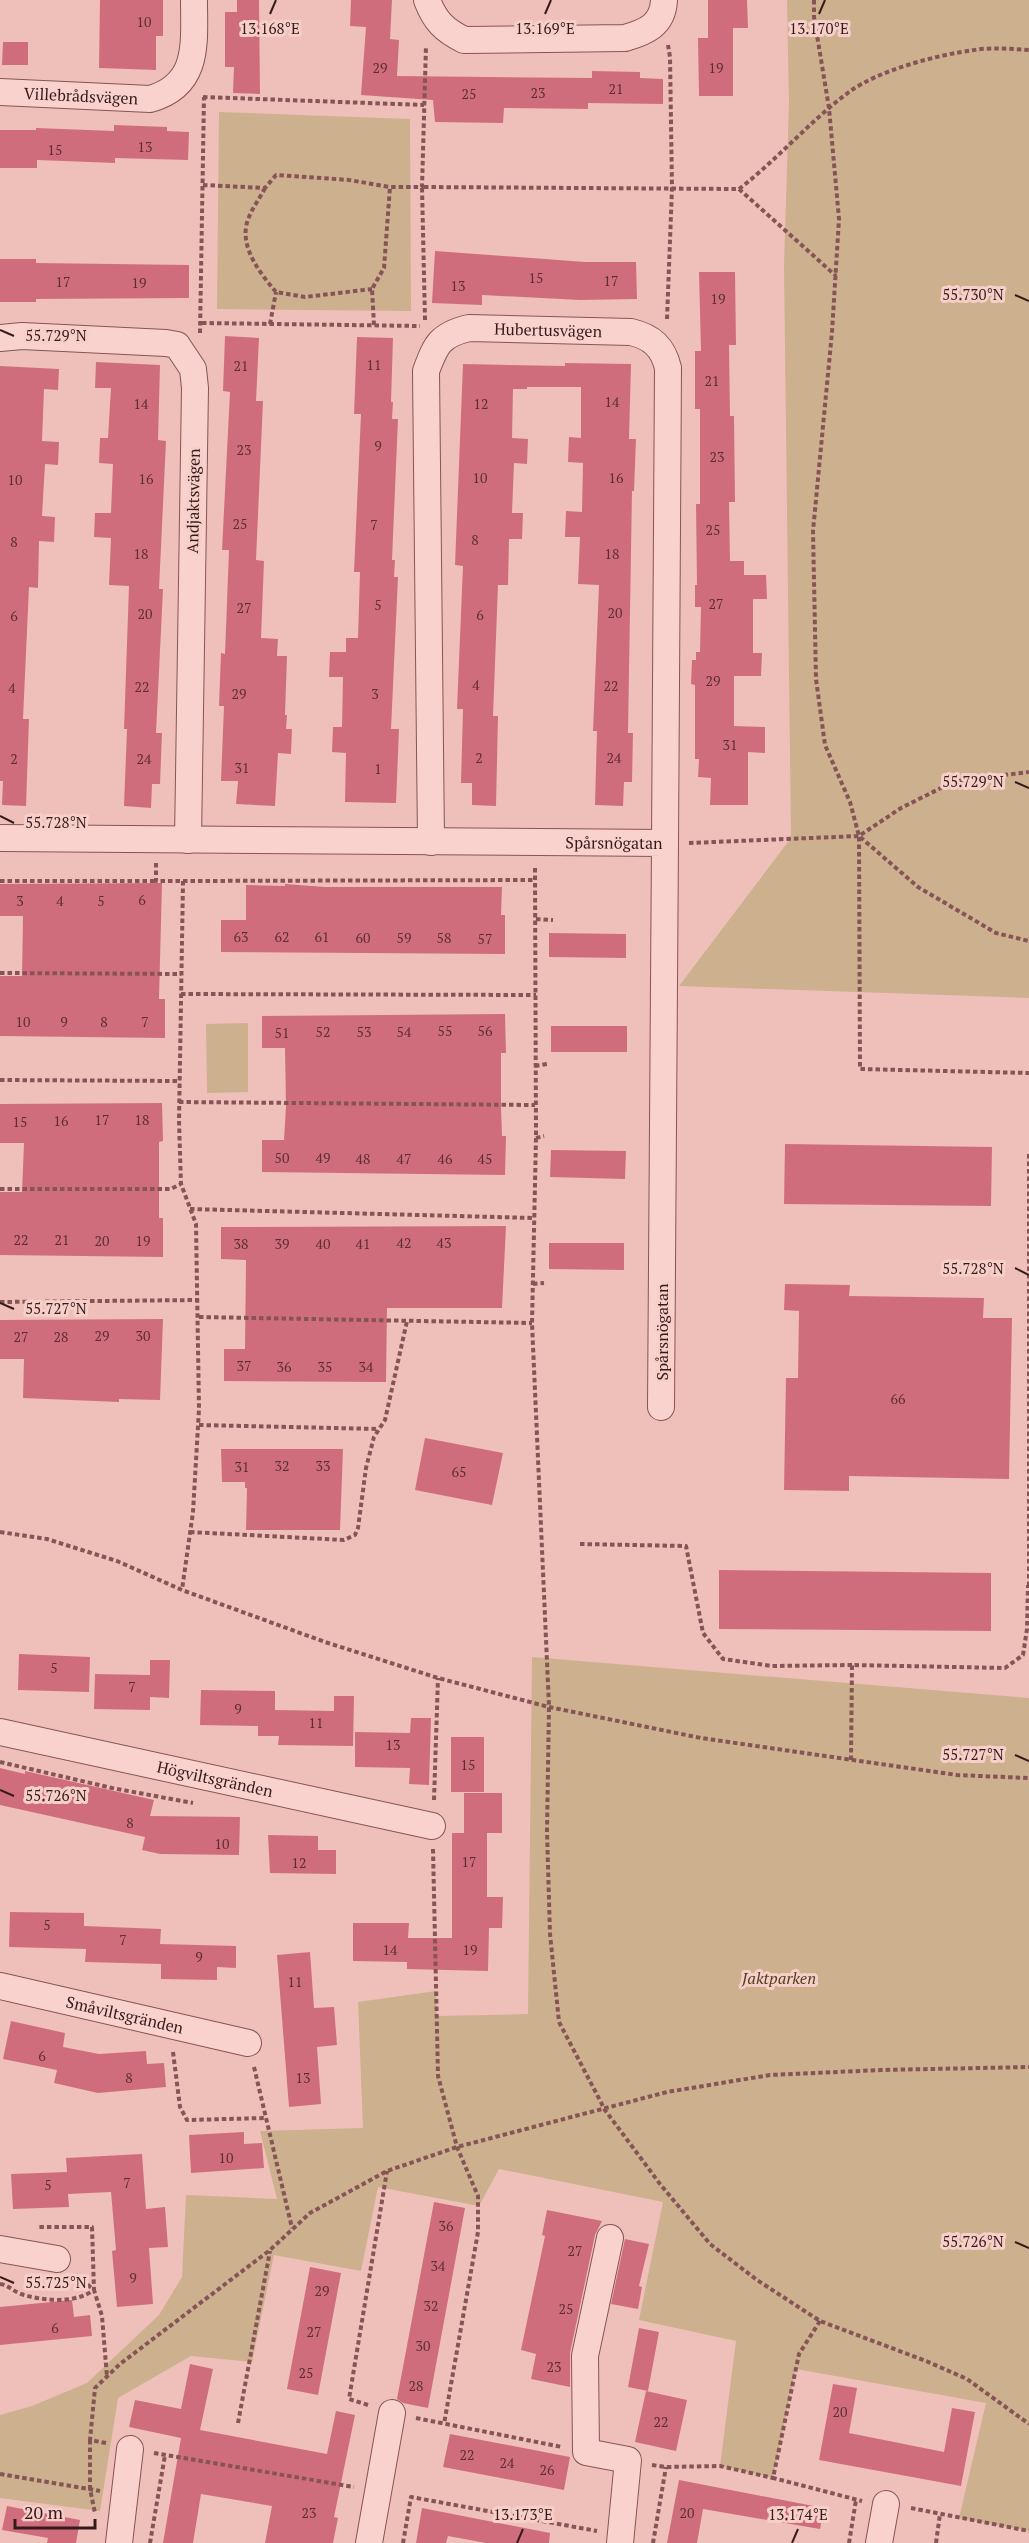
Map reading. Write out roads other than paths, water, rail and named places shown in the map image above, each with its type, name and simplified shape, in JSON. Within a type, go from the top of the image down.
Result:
[{"type":"street","name":"Villebrådsvägen","points":[[0,92],[150,99],[163,95],[186,75],[193,57],[194,0]]},
{"type":"street","points":[[427,0],[435,20],[447,32],[464,40],[625,38],[654,26],[663,7]]},
{"type":"street","name":"Hubertusvägen","points":[[431,842],[426,370],[435,347],[452,333],[469,328],[618,330],[646,336],[657,344],[665,356],[668,368],[665,843]]},
{"type":"street","name":"Andjaktsvägen","points":[[0,338],[22,336],[166,343],[177,345],[193,369],[195,388],[188,840]]},
{"type":"street","name":"Spårsnögatan","points":[[0,838],[665,843],[661,1407]]},
{"type":"street","name":"Högviltsgränden","points":[[0,1731],[432,1827]]},
{"type":"street","name":"Småviltsgränden","points":[[0,1986],[248,2043]]},
{"type":"street","points":[[610,2238],[585,2356],[586,2452],[628,2460],[620,2539]]},
{"type":"street","points":[[0,2249],[57,2259]]},
{"type":"street","points":[[369,2543],[392,2413]]},
{"type":"street","points":[[118,2543],[130,2449]]},
{"type":"street","points":[[879,2543],[886,2504]]},
{"type":"park label","name":"Jaktparken","points":[[779,1978]]}]
